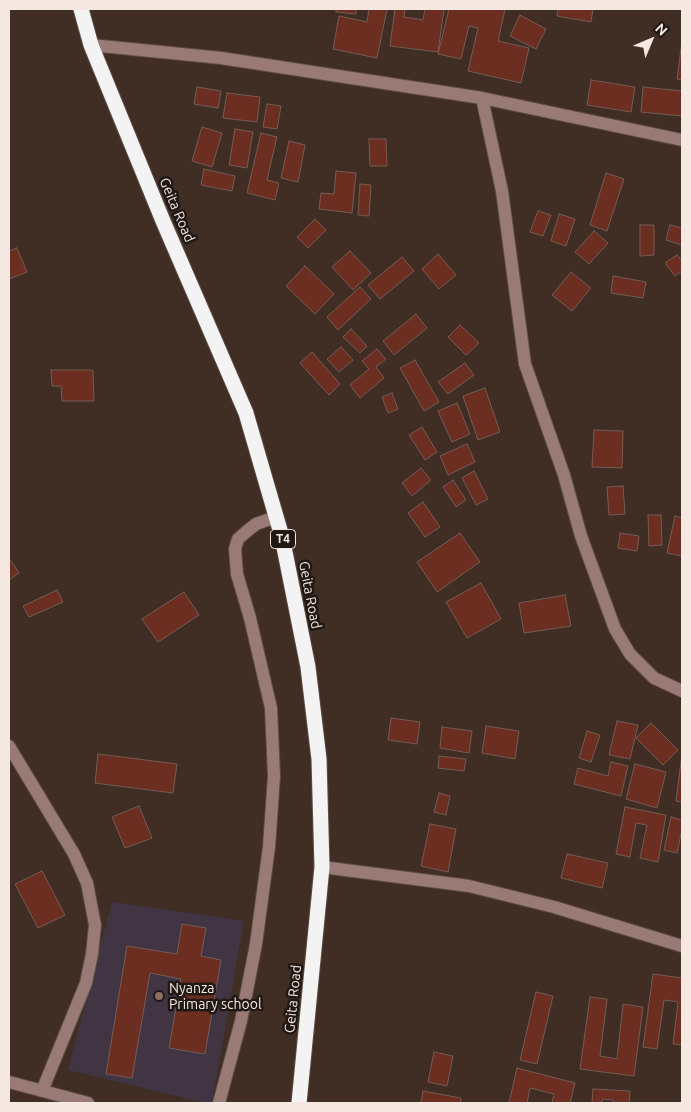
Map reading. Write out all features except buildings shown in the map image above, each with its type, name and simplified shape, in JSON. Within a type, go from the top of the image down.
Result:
[{"type":"highway","name":"Geita Road","points":[[80,9],[92,45],[163,221],[246,413],[282,537],[309,676],[319,759],[322,867],[299,1103]]},
{"type":"street","points":[[92,45],[221,58],[482,98],[682,140]]},
{"type":"street","points":[[482,98],[502,191],[525,364],[564,475],[581,536],[615,629],[630,654],[654,678],[682,691]]},
{"type":"street","points":[[219,1103],[241,1021],[256,944],[269,847],[274,776],[271,708],[254,636],[236,574],[235,549],[238,539],[256,524],[276,517]]},
{"type":"street","points":[[9,746],[74,854],[87,883],[95,925],[86,983],[42,1091]]},
{"type":"street","points":[[322,867],[469,886],[554,907],[682,946]]},
{"type":"street","points":[[9,1082],[88,1103]]},
{"type":"shaded area","name":"Nyanza Primary school","points":[[112,902],[244,921],[212,1103],[68,1070]]},
{"type":"place","name":"Nyanza Primary school","points":[[159,996]]}]
